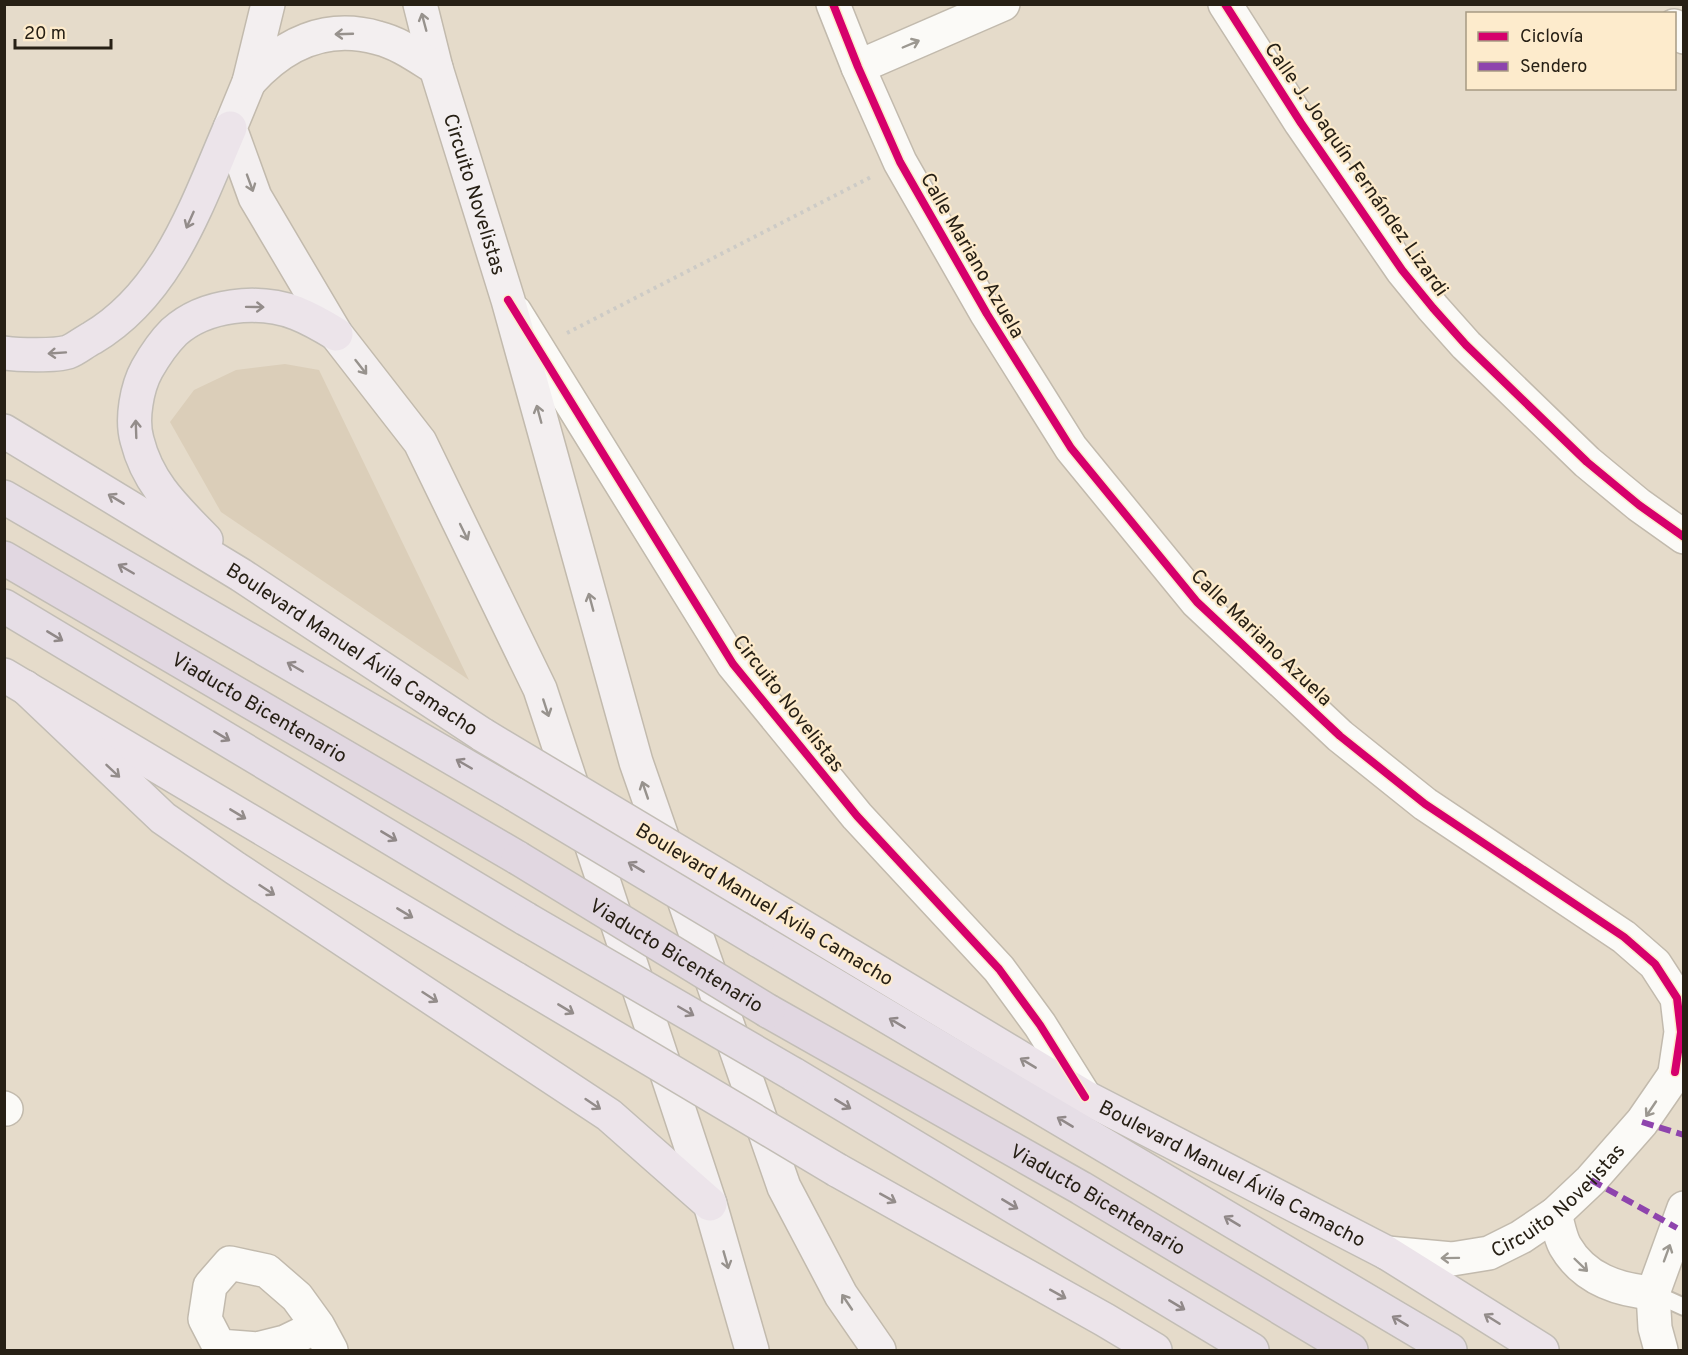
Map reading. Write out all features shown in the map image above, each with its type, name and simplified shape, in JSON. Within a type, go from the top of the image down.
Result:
[{"type":"highway","name":"Boulevard Manuel Ávila Camacho","points":[[4,497],[514,794],[1450,1350]]},
{"type":"highway","name":"Viaducto Bicentenario","points":[[4,558],[518,858],[768,1011],[1081,1188],[1351,1350]]},
{"type":"highway","points":[[4,606],[526,919],[793,1074],[1252,1350]]},
{"type":"main road","points":[[4,353],[20,355],[67,352],[104,331],[138,301],[166,264],[187,227],[249,82],[268,4]]},
{"type":"main road","name":"Circuito Novelistas","points":[[420,4],[436,68],[508,300]]},
{"type":"main road","points":[[249,82],[277,54],[314,38],[335,34],[357,34],[379,38],[399,46],[436,68]]},
{"type":"main road","points":[[230,128],[255,197],[336,334],[420,442],[540,689],[710,1204],[752,1350]]},
{"type":"main road","points":[[508,300],[636,762],[784,1187],[841,1295],[879,1350]]},
{"type":"main road","points":[[241,576],[165,498],[147,470],[136,438],[135,408],[142,378],[157,351],[175,331],[193,319],[212,312],[250,306],[270,307],[294,312],[316,321],[336,334]]},
{"type":"main road","name":"Boulevard Manuel Ávila Camacho","points":[[4,431],[241,576],[483,735],[1085,1097],[1387,1253],[1542,1350]]},
{"type":"main road","points":[[15,681],[163,818],[609,1115],[710,1204]]},
{"type":"main road","points":[[15,681],[837,1170],[1155,1350]]},
{"type":"main road","points":[[1105,1320],[1129,1350]]},
{"type":"street","name":"Calle Mariano Azuela","points":[[833,4],[900,162],[987,314],[1071,448],[1197,602],[1340,736],[1425,804],[1624,937],[1655,964],[1677,998],[1681,1032],[1679,1066]]},
{"type":"street","points":[[858,67],[1003,4]]},
{"type":"street","name":"Calle J. Joaquín Fernández Lizardi","points":[[1225,4],[1301,123],[1402,270],[1433,308],[1466,345],[1587,462],[1639,505],[1683,537]]},
{"type":"street","name":"Circuito Novelistas","points":[[508,300],[733,664],[857,816],[999,969],[1040,1025],[1085,1097]]},
{"type":"street","name":"Circuito Novelistas","points":[[1387,1253],[1452,1259],[1489,1253],[1521,1237],[1556,1214],[1591,1180],[1642,1122],[1679,1066]]},
{"type":"street","points":[[1661,1350],[1655,1328],[1653,1293],[1683,1208]]},
{"type":"street","points":[[1556,1214],[1564,1244],[1576,1261],[1592,1275],[1611,1285],[1631,1291],[1653,1293]]},
{"type":"street","points":[[230,1263],[267,1271],[297,1297],[324,1338],[285,1342],[257,1349],[219,1346],[205,1319],[210,1286],[230,1263]]},
{"type":"lane","points":[[1653,1293],[1683,1307]]},
{"type":"path","points":[[538,348],[900,162]]},
{"type":"shaded area","points":[[285,364],[319,370],[469,680],[221,512],[170,422],[194,390],[236,370]]},
{"type":"marked path","points":[[1642,1122],[1684,1135]]},
{"type":"marked path","points":[[1591,1180],[1677,1228]]},
{"type":"cycle path","points":[[833,4],[900,162],[987,314],[1071,448],[1197,602],[1340,736],[1425,804],[1624,937],[1655,964],[1677,998],[1681,1032],[1675,1072]]},
{"type":"cycle path","points":[[1225,4],[1301,123],[1402,270],[1433,308],[1466,345],[1587,462],[1639,505],[1684,537]]},
{"type":"cycle path","points":[[508,300],[733,664],[857,816],[999,969],[1040,1025],[1085,1097]]}]
